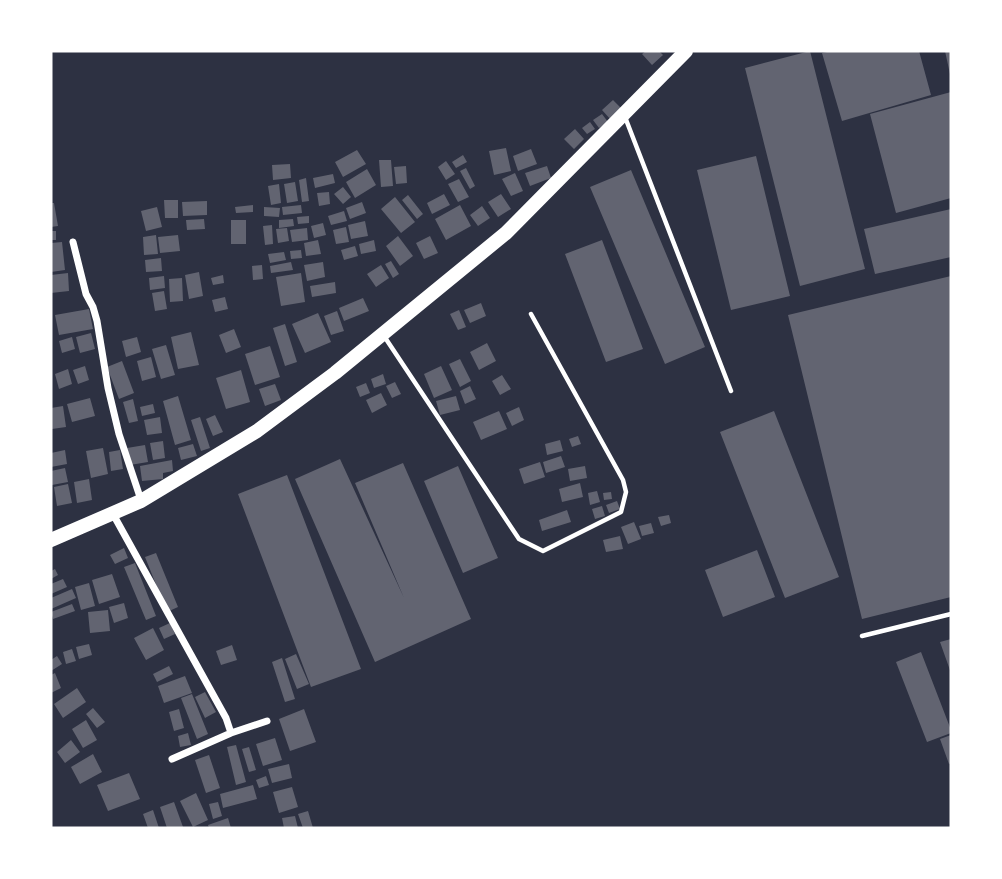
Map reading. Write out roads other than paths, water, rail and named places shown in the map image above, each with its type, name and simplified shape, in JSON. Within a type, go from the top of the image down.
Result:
[{"type":"main road","points":[[51,540],[141,501],[257,431],[383,335],[506,233],[686,51]]},
{"type":"street","points":[[73,242],[86,294],[97,321],[108,388],[120,434],[141,501]]},
{"type":"street","points":[[113,513],[226,718],[231,733]]},
{"type":"street","points":[[172,759],[231,733],[267,721]]},
{"type":"lane","points":[[624,116],[731,391]]},
{"type":"lane","points":[[383,335],[519,539],[543,551],[621,512],[626,492],[623,480],[531,314]]},
{"type":"lane","points":[[862,636],[951,614]]}]
